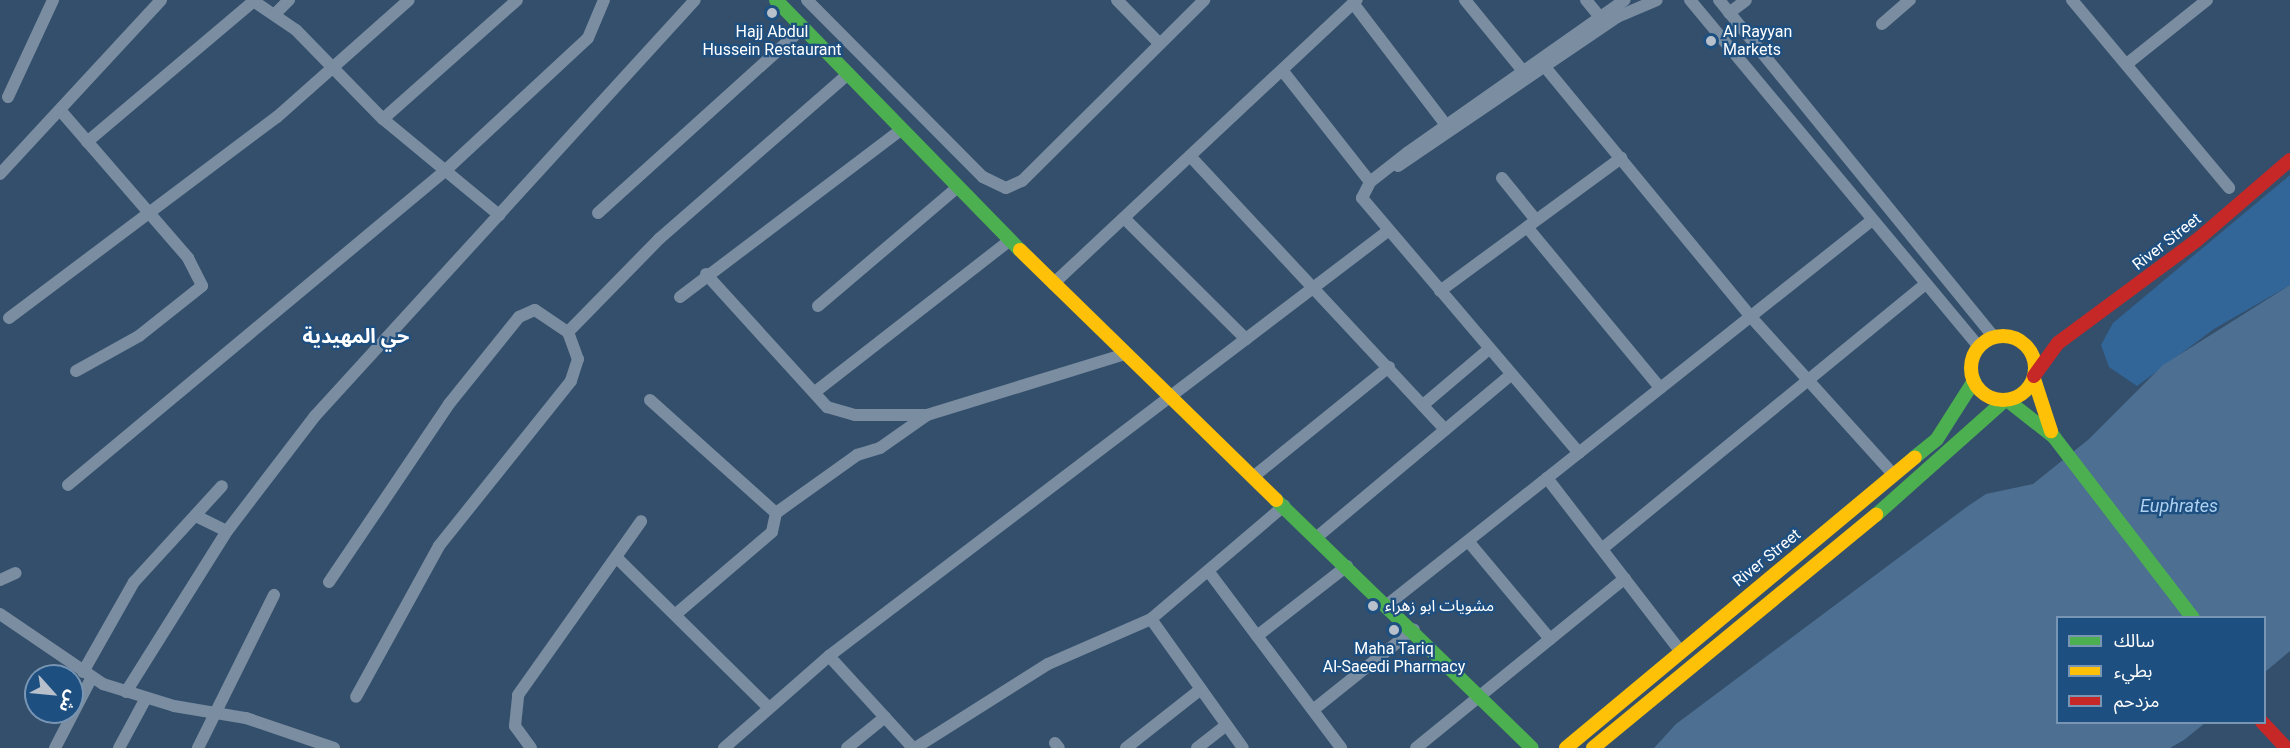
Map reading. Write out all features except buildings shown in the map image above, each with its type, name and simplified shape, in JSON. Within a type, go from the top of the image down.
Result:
[{"type":"main road","points":[[776,0],[1053,284],[1169,398],[1414,629],[1532,748]]},
{"type":"main road","name":"River Street","points":[[2034,378],[2058,343],[2196,241],[2290,160]]},
{"type":"main road","points":[[2058,343],[1994,337],[1979,347],[1971,363],[1974,381],[1984,394],[2006,400],[2054,437],[2191,616]]},
{"type":"main road","points":[[2018,339],[2032,355],[2034,378],[2054,437]]},
{"type":"main road","points":[[1593,748],[1947,457],[2006,400],[2023,393],[2034,378]]},
{"type":"main road","name":"River Street","points":[[1566,748],[1945,431],[1974,381]]},
{"type":"main road","points":[[1744,598],[1755,614]]},
{"type":"main road","points":[[2265,727],[2275,748]]},
{"type":"main road","points":[[2265,727],[2286,748]]},
{"type":"street","points":[[8,98],[53,0]]},
{"type":"street","points":[[0,174],[60,110],[122,36],[161,0]]},
{"type":"street","points":[[275,14],[289,0]]},
{"type":"street","points":[[9,318],[151,212],[333,67],[408,0]]},
{"type":"street","points":[[383,119],[517,0]]},
{"type":"street","points":[[68,485],[447,169],[588,38],[603,0]]},
{"type":"street","points":[[126,692],[227,531],[315,416],[695,0]]},
{"type":"street","points":[[807,0],[941,137],[989,182],[1014,186],[1204,0]]},
{"type":"street","points":[[1117,0],[1159,43]]},
{"type":"street","points":[[1465,0],[1523,71]]},
{"type":"street","points":[[1586,0],[1599,16]]},
{"type":"street","points":[[1579,453],[1364,203],[1371,182],[1394,167],[1446,125],[1625,0]]},
{"type":"street","points":[[1394,167],[1413,159],[1617,17],[1657,0]]},
{"type":"street","points":[[1690,0],[1924,285],[1979,347]]},
{"type":"street","points":[[1719,0],[1994,337]]},
{"type":"street","points":[[1729,13],[1746,0]]},
{"type":"street","points":[[1882,24],[1910,0]]},
{"type":"street","points":[[2072,0],[2128,63],[2229,188]]},
{"type":"street","points":[[2128,63],[2207,0]]},
{"type":"street","points":[[87,142],[253,1],[275,14],[333,67],[383,119],[447,169],[499,215]]},
{"type":"street","points":[[1053,284],[1355,2],[1446,125]]},
{"type":"street","points":[[598,213],[803,28]]},
{"type":"street","points":[[1545,68],[1751,316],[1894,475]]},
{"type":"street","points":[[1282,70],[1371,182]]},
{"type":"street","points":[[568,332],[659,238],[848,74]]},
{"type":"street","points":[[60,110],[151,212],[188,258],[202,286],[139,336],[76,371]]},
{"type":"street","points":[[680,297],[706,274],[902,129]]},
{"type":"street","points":[[925,153],[941,137]]},
{"type":"street","points":[[1190,156],[1317,285],[1445,429]]},
{"type":"street","points":[[1440,291],[1621,158]]},
{"type":"street","points":[[1502,178],[1531,224],[1660,388]]},
{"type":"street","points":[[818,306],[958,187]]},
{"type":"street","points":[[1124,218],[1246,339]]},
{"type":"street","points":[[1387,605],[1872,221]]},
{"type":"street","points":[[724,748],[768,706],[830,656],[1388,231]]},
{"type":"street","points":[[815,392],[1010,240]]},
{"type":"street","points":[[706,274],[827,407],[846,413],[927,415]]},
{"type":"street","points":[[1603,548],[1924,285]]},
{"type":"street","points":[[329,582],[449,404],[519,317],[535,310],[568,332],[578,359],[571,381],[439,546],[356,697]]},
{"type":"street","points":[[1423,405],[1489,349]]},
{"type":"street","points":[[676,614],[772,532],[776,513],[857,455],[880,448],[927,415],[1125,354]]},
{"type":"street","points":[[1253,477],[1389,367]]},
{"type":"street","points":[[1317,537],[1511,375]]},
{"type":"street","points":[[650,400],[776,513]]},
{"type":"street","points":[[1547,478],[1680,651]]},
{"type":"street","points":[[55,748],[134,582],[198,517],[222,486]]},
{"type":"street","points":[[830,656],[914,748],[1048,664],[1151,619],[1284,506]]},
{"type":"street","points":[[198,517],[227,531]]},
{"type":"street","points":[[531,748],[515,726],[514,704],[617,558],[641,520]]},
{"type":"street","points":[[1468,541],[1550,639]]},
{"type":"street","points":[[617,558],[768,706]]},
{"type":"street","points":[[1257,636],[1347,566]]},
{"type":"street","points":[[1209,572],[1341,748]]},
{"type":"street","points":[[0,580],[16,573]]},
{"type":"street","points":[[1416,748],[1625,578]]},
{"type":"street","points":[[198,748],[274,595]]},
{"type":"street","points":[[0,614],[88,675],[126,692],[216,712],[334,748]]},
{"type":"street","points":[[1151,619],[1242,748]]},
{"type":"street","points":[[1313,710],[1414,629]]},
{"type":"street","points":[[1126,748],[1201,689]]},
{"type":"street","points":[[119,748],[146,698]]},
{"type":"street","points":[[847,748],[885,717]]},
{"type":"street","points":[[1197,748],[1226,725]]},
{"type":"shaded area","points":[[2290,175],[2290,285],[2214,329],[2137,386],[2109,367],[2101,345],[2113,323]]},
{"type":"water","name":"Euphrates","points":[[2290,285],[2290,651],[2266,671],[2266,616],[2056,616],[2056,724],[2204,724],[2184,740],[2170,748],[1654,748],[1676,724],[1968,506],[1986,494],[2033,484],[2089,439],[2163,365]]},
{"type":"traffic: fast","points":[[776,0],[1020,250]]},
{"type":"traffic: fast","points":[[1915,457],[1937,439],[1974,381]]},
{"type":"traffic: fast","points":[[1876,515],[2005,400]]},
{"type":"traffic: fast","points":[[2007,400],[2054,437],[2191,616]]},
{"type":"traffic: fast","points":[[1276,500],[1532,748]]},
{"type":"traffic: slow","points":[[1020,250],[1276,500]]},
{"type":"traffic: slow","points":[[2003,336],[2015,338],[2026,345],[2033,356],[2035,368],[2033,380],[2026,391],[2015,398],[2003,400],[1991,398],[1980,391],[1973,380],[1971,368],[1973,356],[1980,345],[1991,338],[2003,336]]},
{"type":"traffic: slow","points":[[2034,379],[2051,431]]},
{"type":"traffic: slow","points":[[1566,748],[1915,457]]},
{"type":"traffic: slow","points":[[1593,748],[1876,515]]},
{"type":"traffic: jam","points":[[2034,376],[2058,343],[2196,241],[2290,160]]},
{"type":"traffic: jam","points":[[2264,724],[2286,748]]},
{"type":"place","name":"Hajj Abdul Hussein Restaurant","points":[[772,13]]},
{"type":"place","name":"Al Rayyan Markets","points":[[1711,41]]},
{"type":"place","name":"مشويات ابو زهراء","points":[[1373,606]]},
{"type":"place","name":"Maha Tariq Al-Saeedi Pharmacy","points":[[1394,630]]},
{"type":"district","name":"حي المهيدية","points":[[356,336]]}]
